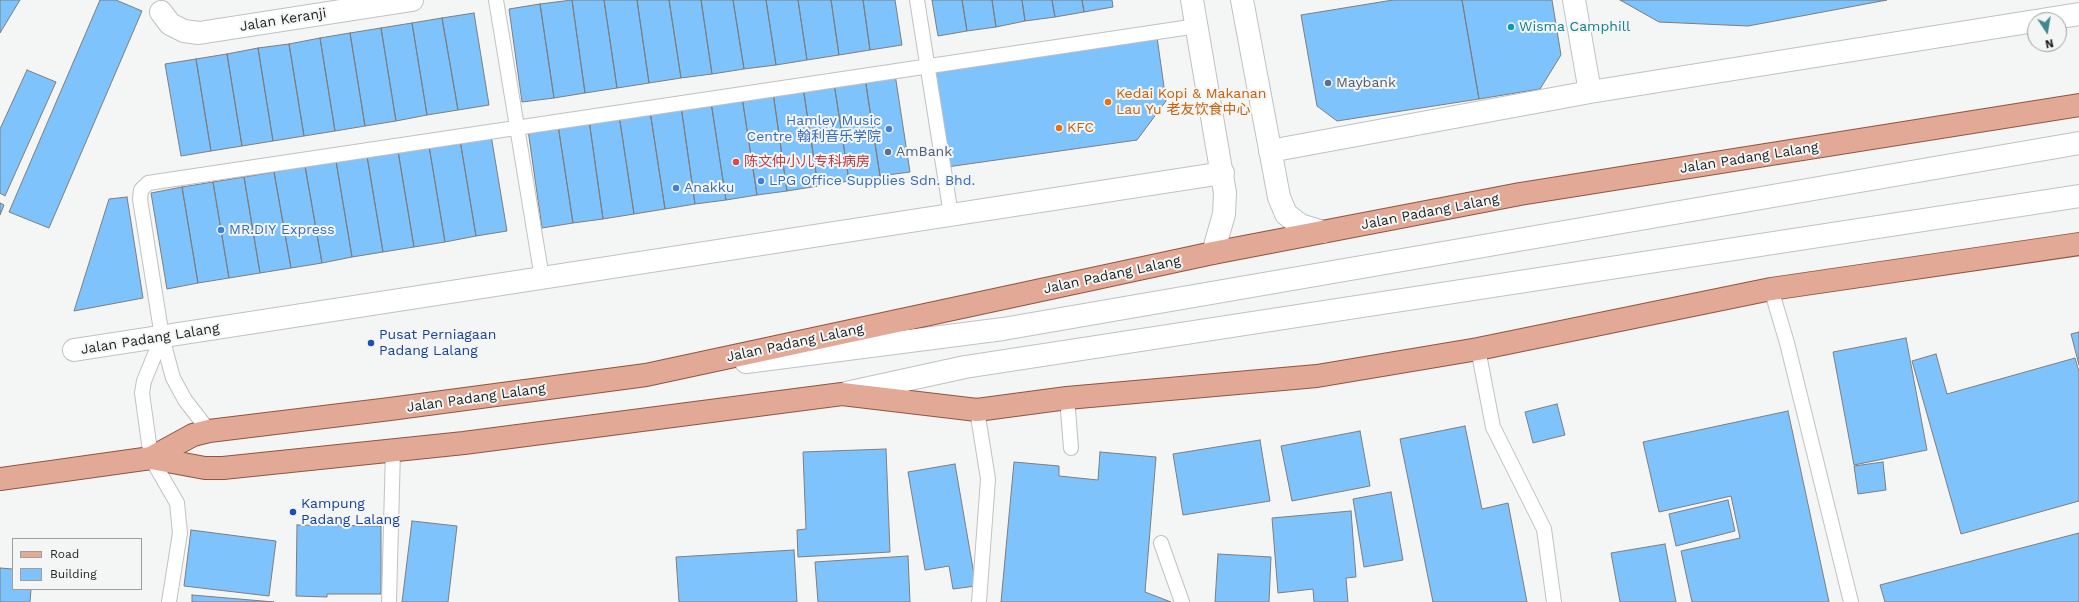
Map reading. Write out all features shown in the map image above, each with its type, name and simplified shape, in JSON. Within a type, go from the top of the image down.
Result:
[{"type":"main road","name":"Jalan Padang Lalang","points":[[151,458],[193,435],[209,431],[398,408],[646,375],[1213,253],[1520,194],[2079,105]]},
{"type":"main road","name":"Jalan Padang Lalang","points":[[0,479],[151,458],[205,468],[223,468],[393,450],[842,394],[977,410],[1067,398],[1317,376],[1478,349],[1771,289],[2079,244]]},
{"type":"street","name":"Jalan Keranji","points":[[159,6],[170,24],[184,31],[199,34],[412,0]]},
{"type":"street","points":[[1192,0],[1223,173],[1225,193],[1224,214],[1213,253]]},
{"type":"street","points":[[1242,0],[1279,197],[1286,214],[1300,225],[1323,232]]},
{"type":"street","points":[[1574,0],[1590,92]]},
{"type":"street","points":[[2067,16],[2079,14]]},
{"type":"street","points":[[1270,150],[1590,92],[2027,22]]},
{"type":"street","points":[[646,375],[1003,329],[2079,143]]},
{"type":"street","name":"Jalan Padang Lalang","points":[[74,350],[1223,173]]},
{"type":"street","points":[[842,394],[965,367],[1205,332],[2079,196]]},
{"type":"lane","points":[[496,0],[542,278]]},
{"type":"lane","points":[[917,0],[951,215]]},
{"type":"lane","points":[[209,431],[185,400],[173,378],[162,337],[140,199],[141,190],[148,183],[1197,26]]},
{"type":"lane","points":[[1771,289],[1787,343],[1850,602]]},
{"type":"lane","points":[[162,337],[144,381],[142,393],[151,458],[177,503],[180,533],[169,602]]},
{"type":"lane","points":[[1478,349],[1492,427],[1544,529],[1554,602]]},
{"type":"lane","points":[[1067,398],[1071,448]]},
{"type":"lane","points":[[977,410],[988,479],[980,602]]},
{"type":"lane","points":[[389,602],[393,450]]},
{"type":"lane","points":[[1161,543],[1182,602]]},
{"type":"building","points":[[0,0],[20,0],[0,33]]},
{"type":"building","points":[[100,0],[116,0],[142,11],[49,228],[9,212]]},
{"type":"building","points":[[572,0],[585,93],[554,98],[540,4]]},
{"type":"building","points":[[572,0],[604,0],[617,88],[585,93]]},
{"type":"building","points":[[604,0],[637,0],[649,83],[617,88]]},
{"type":"building","points":[[637,0],[669,0],[681,78],[649,83]]},
{"type":"building","points":[[669,0],[701,0],[712,74],[681,78]]},
{"type":"building","points":[[701,0],[733,0],[744,69],[712,74]]},
{"type":"building","points":[[733,0],[766,0],[776,65],[744,69]]},
{"type":"building","points":[[766,0],[798,0],[807,60],[776,65]]},
{"type":"building","points":[[798,0],[831,0],[839,55],[807,60]]},
{"type":"building","points":[[831,0],[863,0],[870,50],[839,55]]},
{"type":"building","points":[[863,0],[895,0],[902,45],[870,50]]},
{"type":"building","points":[[932,0],[962,0],[967,31],[938,36]]},
{"type":"building","points":[[962,0],[992,0],[996,27],[967,31]]},
{"type":"building","points":[[992,0],[1022,0],[1025,21],[996,27]]},
{"type":"building","points":[[1022,0],[1052,0],[1055,17],[1025,21]]},
{"type":"building","points":[[1052,0],[1082,0],[1084,12],[1055,17]]},
{"type":"building","points":[[1082,0],[1112,0],[1113,7],[1084,12]]},
{"type":"building","points":[[1393,0],[1462,0],[1479,99],[1337,121],[1317,106],[1301,15]]},
{"type":"building","name":"Wisma Camphill","points":[[1462,0],[1552,0],[1561,55],[1540,89],[1479,99]]},
{"type":"building","points":[[1620,0],[1887,0],[1748,26],[1659,22]]},
{"type":"building","points":[[540,4],[554,98],[522,102],[509,9]]},
{"type":"building","points":[[474,13],[489,105],[458,110],[442,18]]},
{"type":"building","points":[[442,18],[458,110],[427,115],[412,23]]},
{"type":"building","points":[[412,23],[427,115],[396,121],[381,28]]},
{"type":"building","points":[[381,28],[396,121],[365,126],[350,33]]},
{"type":"building","points":[[350,33],[365,126],[335,131],[320,38]]},
{"type":"building","points":[[1157,37],[1166,101],[1137,140],[947,167],[934,70]]},
{"type":"building","points":[[320,38],[335,131],[304,136],[289,44]]},
{"type":"building","points":[[289,44],[304,136],[273,141],[258,48]]},
{"type":"building","points":[[258,48],[273,141],[242,146],[227,54]]},
{"type":"building","points":[[227,54],[242,146],[211,151],[196,59]]},
{"type":"building","points":[[196,59],[211,151],[181,156],[165,64]]},
{"type":"building","points":[[27,70],[56,82],[5,196],[0,193],[0,129]]},
{"type":"building","points":[[895,74],[910,172],[880,176],[865,78]]},
{"type":"building","points":[[865,78],[880,176],[849,181],[834,83]]},
{"type":"building","points":[[834,83],[849,181],[818,186],[803,87]]},
{"type":"building","points":[[803,87],[818,186],[787,191],[773,92]]},
{"type":"building","points":[[773,92],[787,191],[757,195],[742,97]]},
{"type":"building","points":[[742,97],[757,195],[726,200],[711,102]]},
{"type":"building","points":[[711,102],[726,200],[695,204],[681,106]]},
{"type":"building","points":[[681,106],[695,204],[665,209],[650,111]]},
{"type":"building","points":[[650,111],[665,209],[634,214],[619,115]]},
{"type":"building","points":[[619,115],[634,214],[603,219],[589,120]]},
{"type":"building","points":[[589,120],[603,219],[573,223],[558,125]]},
{"type":"building","points":[[558,125],[573,223],[542,228],[528,130]]},
{"type":"building","points":[[491,135],[507,231],[476,236],[460,140]]},
{"type":"building","points":[[460,140],[476,236],[445,242],[429,146]]},
{"type":"building","points":[[429,146],[445,242],[414,247],[398,151]]},
{"type":"building","points":[[398,151],[414,247],[383,252],[367,156]]},
{"type":"building","points":[[367,156],[383,252],[352,257],[336,161]]},
{"type":"building","points":[[336,161],[352,257],[322,263],[305,166]]},
{"type":"building","points":[[305,166],[322,263],[291,268],[274,172]]},
{"type":"building","points":[[274,172],[291,268],[260,273],[244,177]]},
{"type":"building","points":[[244,177],[260,273],[229,278],[213,182]]},
{"type":"building","points":[[213,182],[229,278],[198,283],[182,187]]},
{"type":"building","points":[[182,187],[198,283],[167,289],[151,193]]},
{"type":"building","points":[[127,197],[143,298],[74,311],[109,199]]},
{"type":"building","points":[[0,203],[4,205],[0,215]]},
{"type":"building","points":[[2079,332],[2079,365],[2071,334]]},
{"type":"building","points":[[1906,338],[1927,450],[1854,465],[1833,352]]},
{"type":"building","points":[[1936,354],[1947,394],[2075,358],[2079,372],[2079,501],[1961,534],[1912,361]]},
{"type":"building","points":[[1557,404],[1565,435],[1533,443],[1525,412]]},
{"type":"building","points":[[1788,411],[1829,602],[1692,602],[1681,551],[1740,538],[1731,496],[1659,512],[1643,442]]},
{"type":"building","points":[[1465,426],[1482,509],[1508,503],[1527,602],[1433,602],[1400,439]]},
{"type":"building","points":[[1360,431],[1370,486],[1292,501],[1281,446]]},
{"type":"building","points":[[1260,440],[1270,501],[1183,515],[1173,454]]},
{"type":"building","points":[[886,449],[890,552],[798,557],[797,530],[806,529],[803,452]]},
{"type":"building","points":[[1100,452],[1156,457],[1145,592],[1171,602],[1001,602],[1014,462],[1059,466],[1059,476],[1098,480]]},
{"type":"building","points":[[1883,462],[1886,490],[1858,494],[1854,466]]},
{"type":"building","points":[[955,464],[976,586],[953,589],[949,566],[925,570],[908,472]]},
{"type":"building","points":[[1391,492],[1403,560],[1364,567],[1353,499]]},
{"type":"building","points":[[1728,500],[1735,531],[1676,546],[1669,514]]},
{"type":"building","points":[[1351,511],[1356,577],[1346,578],[1348,602],[1314,602],[1313,589],[1278,593],[1272,518]]},
{"type":"building","points":[[412,521],[457,526],[448,602],[402,602]]},
{"type":"building","points":[[297,525],[381,526],[381,594],[327,594],[327,597],[296,596]]},
{"type":"building","points":[[191,530],[276,541],[269,596],[184,586]]},
{"type":"building","points":[[2079,533],[2079,602],[1885,602],[1880,585]]},
{"type":"building","points":[[1665,544],[1676,602],[1620,602],[1611,553]]},
{"type":"building","points":[[794,550],[797,602],[679,602],[676,557]]},
{"type":"building","points":[[1218,554],[1271,557],[1269,602],[1215,602]]},
{"type":"building","points":[[908,556],[910,602],[818,602],[815,562]]},
{"type":"building","points":[[0,568],[12,569],[12,590],[31,590],[30,602],[0,602]]},
{"type":"building","points":[[192,595],[274,602],[192,602]]},
{"type":"place","name":"Wisma Camphill","points":[[1511,27]]},
{"type":"place","name":"Maybank","points":[[1328,83]]},
{"type":"place","name":"Kedai Kopi & Makanan Lau Yu 老友饮食中心","points":[[1108,102]]},
{"type":"place","name":"KFC","points":[[1059,128]]},
{"type":"place","name":"Hamley Music Centre 翰利音乐学院","points":[[889,129]]},
{"type":"place","name":"AmBank","points":[[888,152]]},
{"type":"place","name":"陈文仲小儿专科病房","points":[[736,162]]},
{"type":"place","name":"LPG Office Supplies Sdn. Bhd.","points":[[761,181]]},
{"type":"place","name":"Anakku","points":[[676,188]]},
{"type":"place","name":"MR.DIY Express","points":[[221,230]]},
{"type":"place","name":"Pusat Perniagaan Padang Lalang","points":[[371,343]]},
{"type":"place","name":"Kampung Padang Lalang","points":[[293,512]]}]
